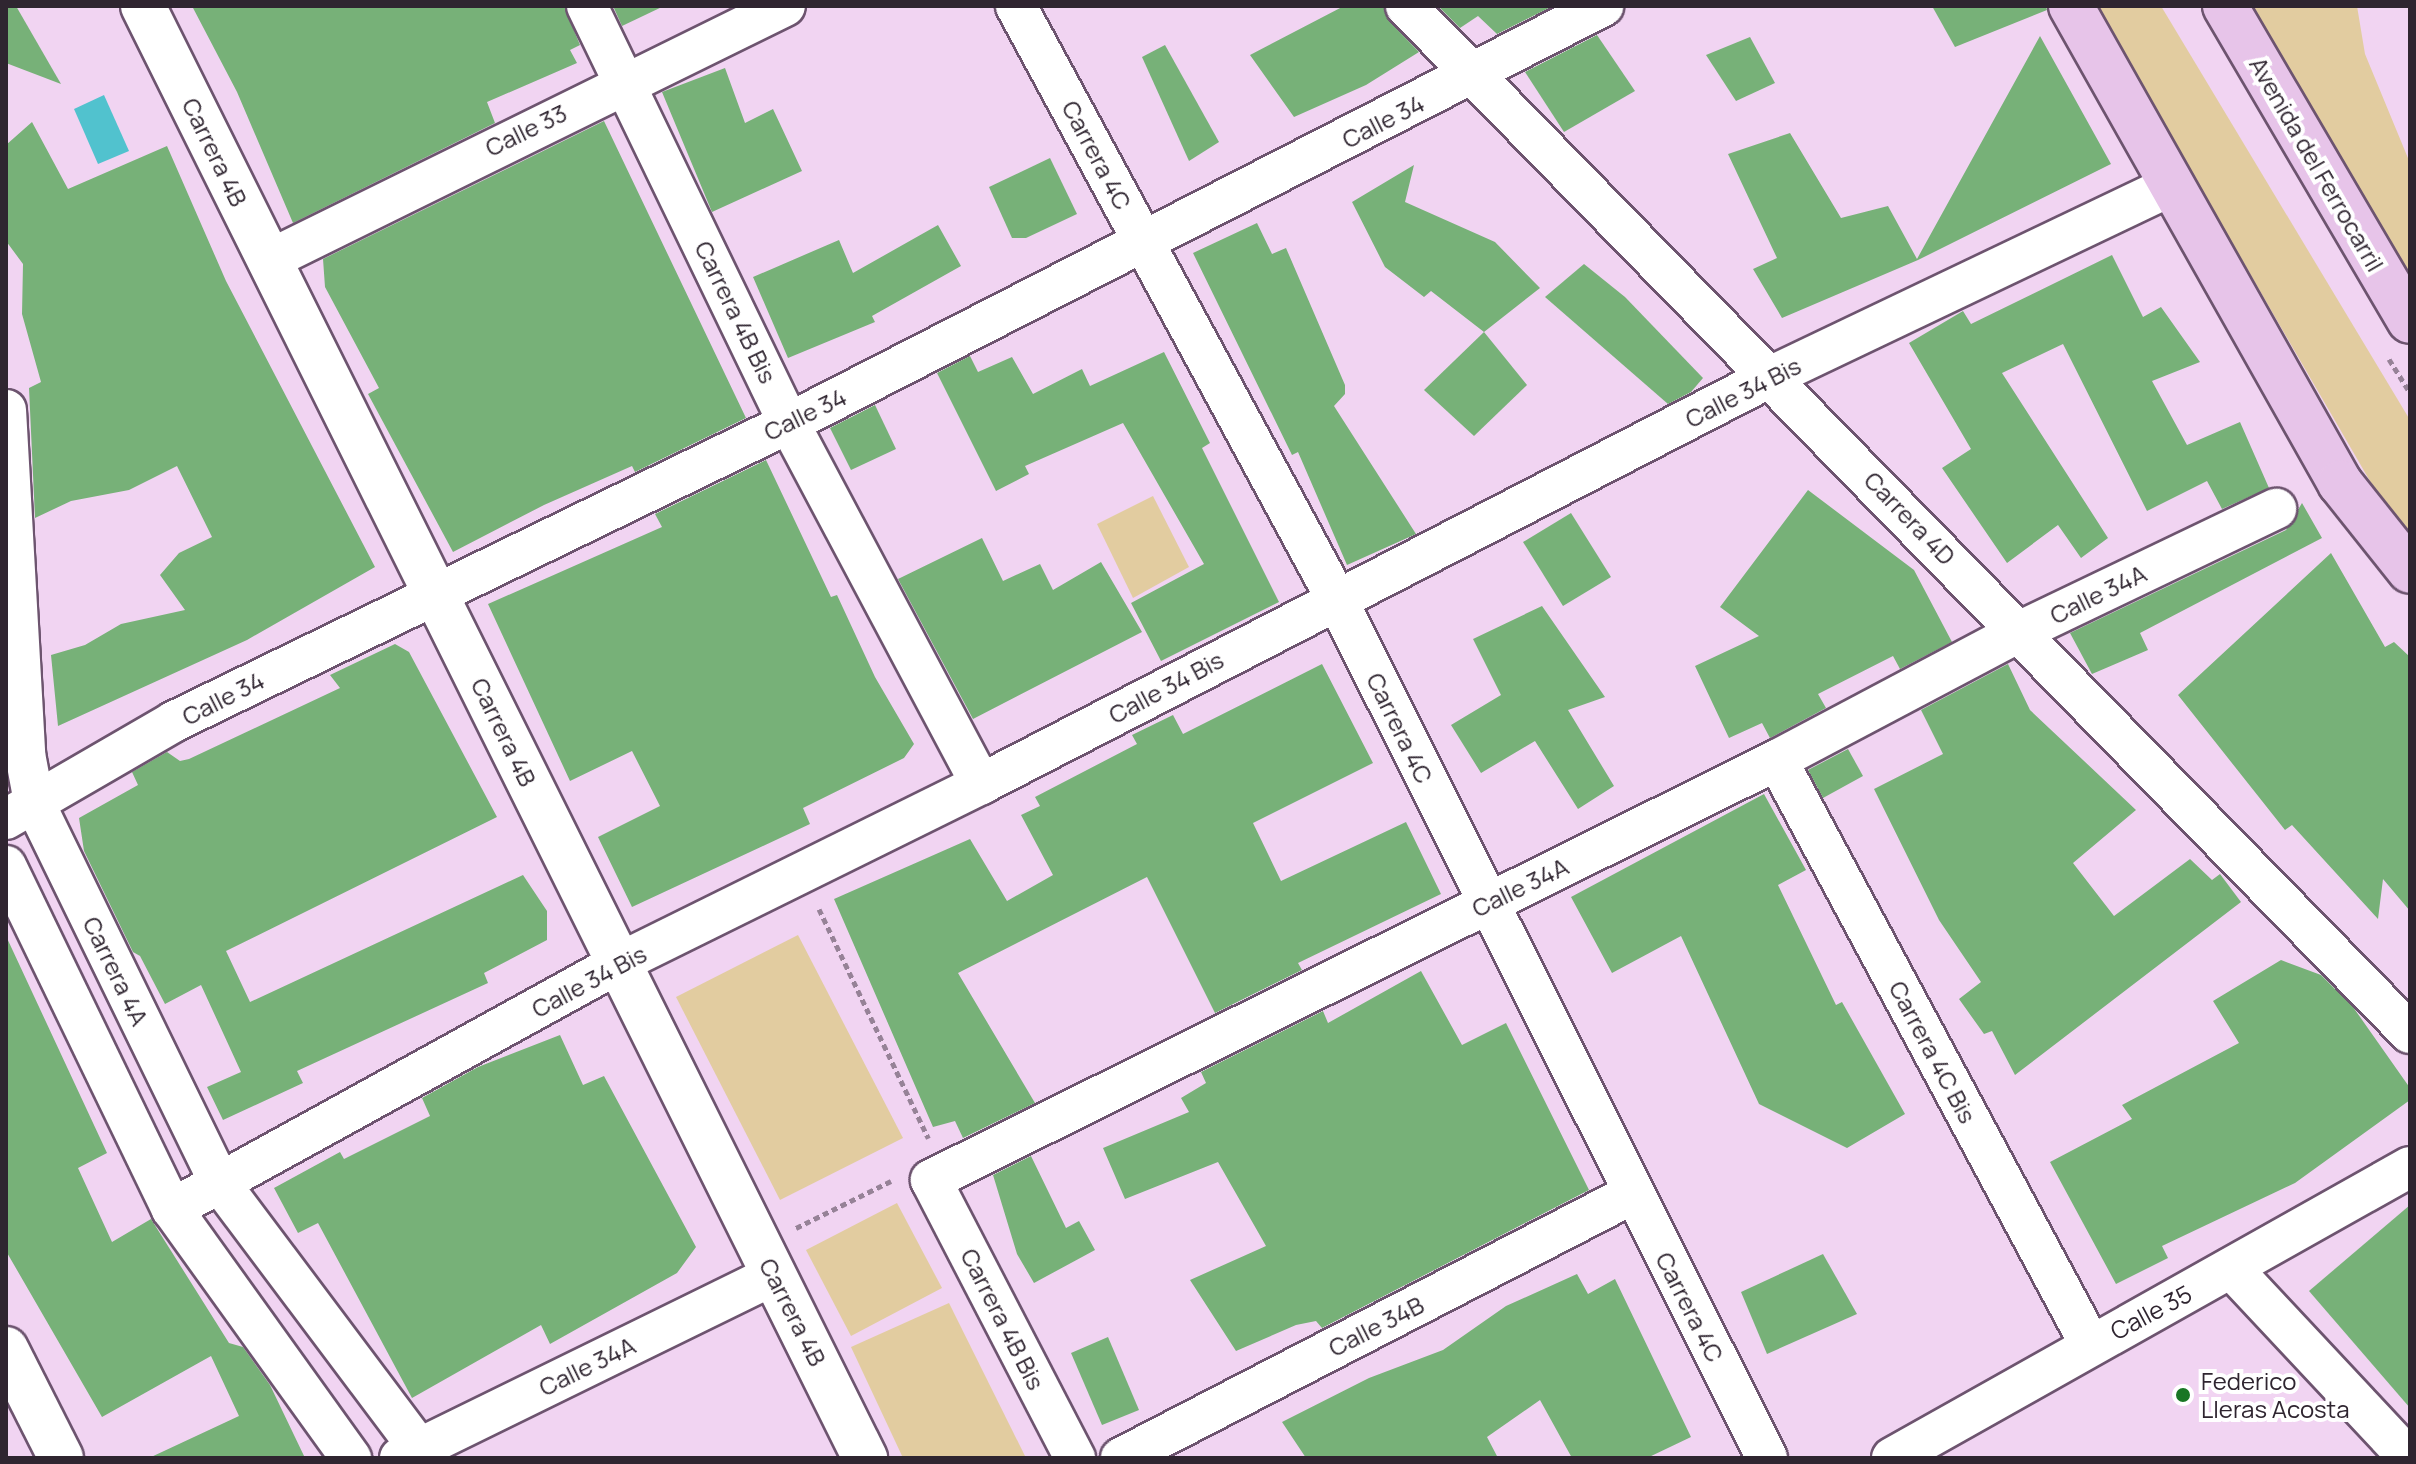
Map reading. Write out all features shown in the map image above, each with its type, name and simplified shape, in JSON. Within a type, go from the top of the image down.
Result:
[{"type":"main road","name":"Carrera 4B","points":[[143,6],[865,1458]]},
{"type":"main road","points":[[2071,6],[2340,483],[2410,571]]},
{"type":"main road","name":"Avenida del Ferrocarril","points":[[2225,6],[2410,321]]},
{"type":"main road","points":[[6,1349],[61,1458]]},
{"type":"street","name":"Carrera 4B Bis","points":[[587,6],[789,423],[981,784]]},
{"type":"street","name":"Calle 33","points":[[269,260],[625,81],[785,6]]},
{"type":"street","name":"Carrera 4C","points":[[1016,6],[1336,598],[1632,1194],[1767,1458]]},
{"type":"street","name":"Carrera 4D","points":[[1406,6],[1772,376],[2410,1033]]},
{"type":"street","name":"Calle 34","points":[[20,811],[173,722],[434,592],[789,423],[1474,75],[1603,6]]},
{"type":"street","name":"Calle 34 Bis","points":[[172,1209],[619,963],[981,784],[1336,598],[1772,376],[2171,186]]},
{"type":"street","name":"Carrera 4A","points":[[6,410],[25,754],[20,811],[219,1182],[415,1455]]},
{"type":"street","name":"Calle 34A","points":[[941,1174],[1777,760],[2021,631],[2276,509]]},
{"type":"street","name":"Carrera 4C Bis","points":[[1777,760],[2090,1344]]},
{"type":"street","points":[[6,866],[172,1209],[351,1458]]},
{"type":"street","name":"Calle 35","points":[[1892,1458],[2090,1344],[2410,1167]]},
{"type":"street","name":"Carrera 4B Bis","points":[[941,1174],[1075,1458]]},
{"type":"street","name":"Calle 34B","points":[[1121,1458],[1632,1194]]},
{"type":"street","name":"Calle 34A","points":[[415,1455],[767,1261]]},
{"type":"street","points":[[2231,1268],[2409,1458]]},
{"type":"path","points":[[767,1261],[889,1181],[941,1174],[928,1138],[801,872]]},
{"type":"shaded area","points":[[2095,6],[2161,6],[2410,420],[2410,536],[2385,507]]},
{"type":"shaded area","points":[[2251,6],[2357,6],[2365,54],[2410,163],[2410,284]]},
{"type":"shaded area","points":[[1153,496],[1189,567],[1133,598],[1097,524]]},
{"type":"shaded area","points":[[798,935],[903,1138],[780,1200],[676,997]]},
{"type":"shaded area","points":[[897,1203],[942,1288],[851,1336],[806,1250]]},
{"type":"shaded area","points":[[949,1303],[1026,1458],[903,1458],[851,1347]]},
{"type":"water","points":[[104,95],[129,151],[98,164],[74,109]]},
{"type":"building","points":[[6,6],[16,6],[61,84],[6,63]]},
{"type":"building","points":[[192,6],[564,6],[580,45],[570,50],[577,63],[487,102],[495,123],[293,223],[237,92]]},
{"type":"building","points":[[613,6],[664,6],[622,26]]},
{"type":"building","points":[[1344,6],[1384,6],[1389,21],[1419,52],[1366,85],[1294,117],[1250,55]]},
{"type":"building","points":[[1438,6],[1553,6],[1497,34],[1478,16],[1460,28]]},
{"type":"building","points":[[1932,6],[2046,6],[2047,10],[1955,47]]},
{"type":"building","points":[[1597,35],[1635,91],[1564,132],[1525,72]]},
{"type":"building","points":[[2040,36],[2111,164],[1918,260],[1782,318],[1753,269],[1777,258],[1728,154],[1790,133],[1841,218],[1888,206],[1917,259]]},
{"type":"building","points":[[1750,37],[1775,83],[1736,101],[1706,55]]},
{"type":"building","points":[[1165,45],[1219,142],[1189,161],[1142,57]]},
{"type":"building","points":[[725,68],[745,123],[773,109],[802,171],[712,212],[662,92]]},
{"type":"building","points":[[604,121],[746,418],[635,472],[632,466],[544,505],[453,552],[368,394],[379,388],[325,287],[323,259]]},
{"type":"building","points":[[32,122],[68,189],[167,146],[226,281],[375,567],[247,640],[58,726],[51,655],[85,645],[121,624],[185,610],[160,575],[179,553],[212,537],[177,466],[129,490],[71,501],[35,518],[29,388],[41,382],[22,314],[23,264],[6,241],[6,145]]},
{"type":"building","points":[[1050,158],[1077,214],[1026,238],[1012,238],[989,187]]},
{"type":"building","points":[[1414,165],[1405,202],[1495,242],[1540,288],[1484,332],[1431,291],[1424,297],[1385,267],[1352,202]]},
{"type":"building","points":[[1257,223],[1272,254],[1286,248],[1345,385],[1345,394],[1334,406],[1416,534],[1347,565],[1298,452],[1292,455],[1193,253]]},
{"type":"building","points":[[938,225],[961,266],[872,316],[875,322],[788,358],[753,277],[839,240],[853,273]]},
{"type":"building","points":[[2112,255],[2143,317],[2161,307],[2200,362],[2152,381],[2187,445],[2240,422],[2269,488],[2222,509],[2207,481],[2147,511],[2063,344],[2002,373],[2108,538],[2081,558],[2058,525],[2007,563],[1942,468],[1971,449],[1909,343],[1963,311],[1971,324]]},
{"type":"building","points":[[1584,264],[1625,297],[1703,378],[1691,392],[1668,404],[1545,297]]},
{"type":"building","points":[[1484,332],[1527,385],[1474,436],[1424,390]]},
{"type":"building","points":[[1164,352],[1210,443],[1202,448],[1279,602],[1161,661],[1131,603],[1204,564],[1123,423],[1025,466],[1029,474],[996,491],[937,373],[970,356],[978,372],[1012,357],[1033,394],[1082,369],[1090,386]]},
{"type":"building","points":[[875,405],[896,449],[851,470],[830,428]]},
{"type":"building","points":[[766,460],[831,597],[837,595],[875,677],[914,744],[904,758],[803,808],[810,824],[632,907],[598,837],[660,806],[632,751],[570,781],[488,604],[662,527],[655,514]]},
{"type":"building","points":[[1808,490],[1914,570],[1952,642],[1900,669],[1893,656],[1818,694],[1826,708],[1770,738],[1762,723],[1729,738],[1695,666],[1759,636],[1720,607]]},
{"type":"building","points":[[2302,503],[2322,538],[2140,633],[2148,650],[2092,674],[2070,633],[2286,530]]},
{"type":"building","points":[[1571,513],[1611,577],[1563,606],[1523,542]]},
{"type":"building","points":[[982,538],[1003,581],[1040,564],[1053,590],[1101,562],[1142,632],[973,719],[898,579]]},
{"type":"building","points":[[2331,553],[2385,647],[2394,642],[2410,657],[2410,911],[2383,879],[2378,919],[2292,825],[2285,830],[2178,695]]},
{"type":"building","points":[[1542,606],[1605,697],[1568,710],[1614,786],[1578,809],[1535,741],[1481,773],[1451,725],[1501,695],[1473,639]]},
{"type":"building","points":[[395,644],[409,652],[497,817],[226,951],[250,1002],[523,875],[547,911],[547,940],[484,973],[488,983],[297,1071],[303,1083],[223,1120],[207,1087],[241,1072],[201,985],[165,1004],[140,956],[133,952],[84,851],[79,818],[138,785],[132,772],[167,752],[180,761],[189,759],[340,688],[330,675]]},
{"type":"building","points":[[1322,664],[1373,763],[1253,823],[1281,881],[1406,822],[1441,894],[1298,963],[1302,970],[1215,1013],[1147,877],[958,973],[1035,1103],[963,1138],[955,1121],[933,1127],[834,899],[970,839],[1007,901],[1053,875],[1021,815],[1040,806],[1035,797],[1137,744],[1132,735],[1173,715],[1183,734]]},
{"type":"building","points":[[2008,664],[2030,710],[2136,810],[2073,863],[2114,916],[2190,859],[2212,880],[2220,874],[2241,902],[2015,1075],[1992,1031],[1984,1034],[1959,999],[1981,982],[1939,920],[1874,789],[1943,754],[1921,710]]},
{"type":"building","points":[[1848,749],[1863,776],[1823,798],[1808,770]]},
{"type":"building","points":[[1764,794],[1806,870],[1778,885],[1836,1005],[1842,1002],[1905,1114],[1847,1148],[1759,1104],[1681,936],[1612,973],[1571,897]]},
{"type":"building","points":[[6,936],[107,1153],[78,1168],[112,1242],[151,1219],[229,1343],[243,1347],[270,1385],[305,1458],[149,1458],[239,1416],[211,1356],[102,1417],[6,1251]]},
{"type":"building","points":[[2281,960],[2321,975],[2353,1007],[2410,1088],[2410,1100],[2295,1183],[2162,1246],[2168,1258],[2116,1284],[2050,1162],[2132,1119],[2122,1105],[2239,1043],[2213,1001]]},
{"type":"building","points":[[1421,971],[1462,1045],[1506,1023],[1589,1190],[1322,1328],[1316,1321],[1296,1325],[1236,1351],[1190,1280],[1266,1246],[1218,1162],[1125,1199],[1103,1148],[1189,1112],[1181,1098],[1206,1083],[1201,1072],[1323,1011],[1328,1023]]},
{"type":"building","points":[[560,1035],[583,1085],[604,1076],[696,1247],[677,1273],[550,1344],[541,1325],[412,1398],[318,1223],[298,1233],[274,1188],[340,1152],[344,1159],[430,1116],[422,1098],[478,1067]]},
{"type":"building","points":[[1031,1156],[1066,1228],[1079,1221],[1095,1250],[1034,1283],[1017,1254],[993,1175]]},
{"type":"building","points":[[2410,1205],[2410,1408],[2309,1291]]},
{"type":"building","points":[[1823,1254],[1857,1314],[1767,1354],[1741,1292]]},
{"type":"building","points":[[1577,1274],[1588,1294],[1615,1279],[1691,1437],[1647,1458],[1572,1458],[1540,1400],[1487,1437],[1498,1458],[1306,1458],[1282,1422],[1369,1378],[1443,1350],[1506,1306]]},
{"type":"building","points":[[1108,1337],[1139,1410],[1102,1425],[1071,1353]]},
{"type":"place","name":"Federico Lleras Acosta","points":[[2183,1395]]}]
